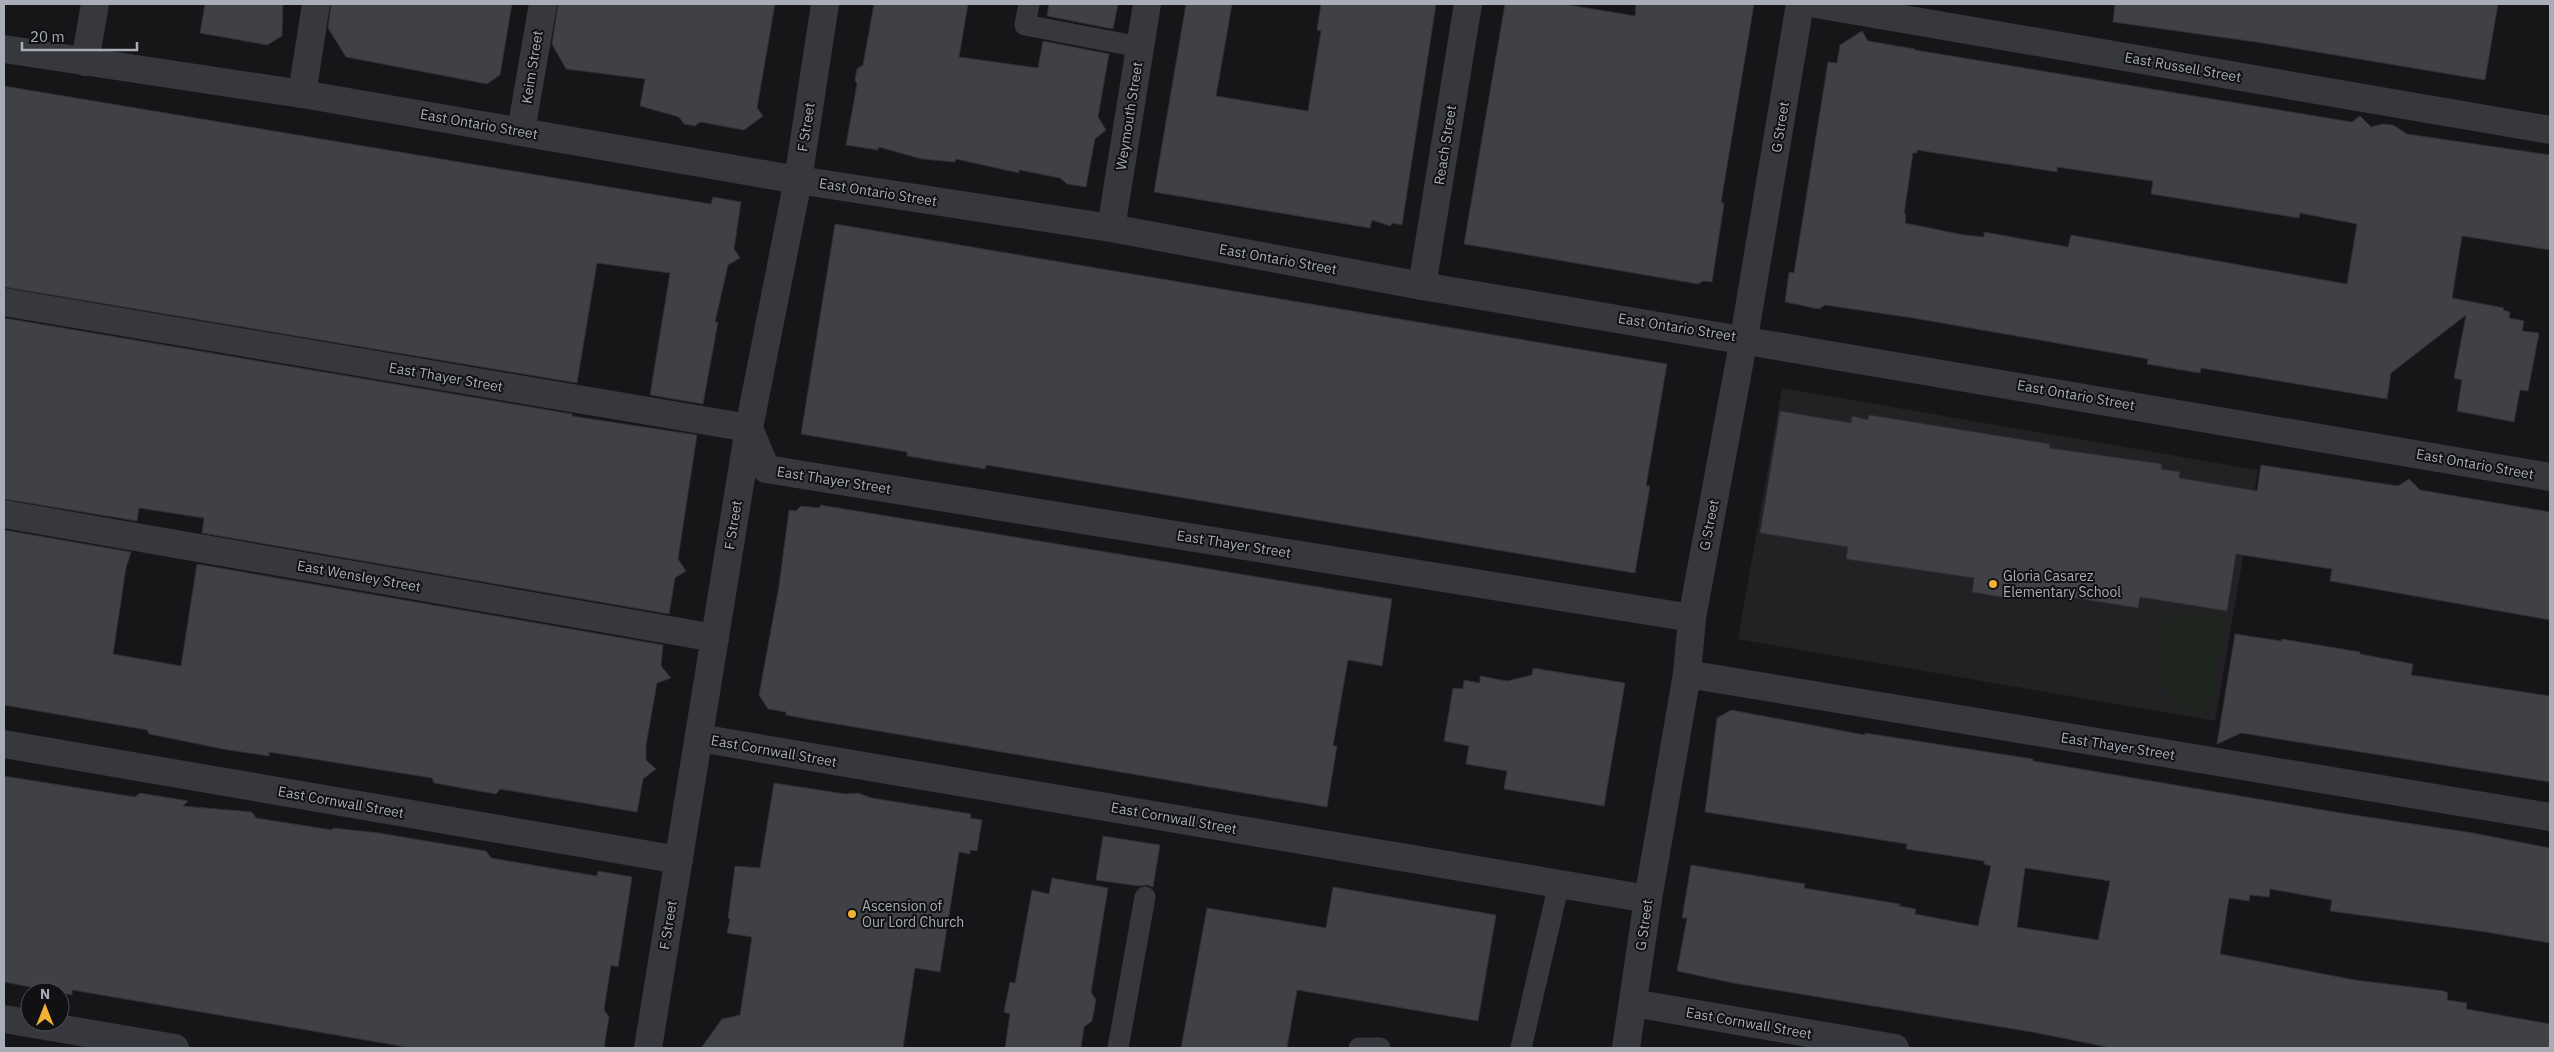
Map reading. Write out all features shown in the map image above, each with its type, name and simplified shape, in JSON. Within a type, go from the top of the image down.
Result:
[{"type":"street","points":[[85,62],[95,4]]},
{"type":"street","points":[[302,94],[316,4]]},
{"type":"street","name":"Keim Street","points":[[521,131],[543,4]]},
{"type":"street","name":"F Street","points":[[648,1048],[749,428],[798,180],[826,4]]},
{"type":"street","name":"Weymouth Street","points":[[1111,228],[1147,4]]},
{"type":"street","name":"Reach Street","points":[[1422,286],[1468,4]]},
{"type":"street","name":"G Street","points":[[1626,1048],[1648,899],[1687,674],[1692,618],[1744,338],[1800,4]]},
{"type":"street","name":"East Russell Street","points":[[1816,4],[2550,130]]},
{"type":"street","name":"East Ontario Street","points":[[4,49],[302,94],[798,180],[1111,228],[1422,286],[1744,338],[2550,477]]},
{"type":"street","name":"East Thayer Street","points":[[4,302],[749,428],[766,469],[1692,618]]},
{"type":"street","name":"East Wensley Street","points":[[4,514],[715,638]]},
{"type":"street","name":"East Thayer Street","points":[[1687,674],[2550,817]]},
{"type":"street","name":"East Cornwall Street","points":[[699,738],[1648,899]]},
{"type":"street","name":"East Cornwall Street","points":[[4,744],[679,860]]},
{"type":"street","name":"East Cornwall Street","points":[[1633,1004],[1895,1048]]},
{"type":"street","points":[[4,1019],[103,1042],[176,1048]]},
{"type":"lane","points":[[1029,4],[1025,25],[1140,47]]},
{"type":"lane","points":[[1521,1048],[1559,883]]},
{"type":"lane","points":[[1118,1048],[1145,897]]},
{"type":"lane","points":[[1360,1048],[1380,1048]]},
{"type":"shaded area","name":"Gloria Casarez Elementary School","points":[[1782,388],[2258,470],[2215,721],[1738,639]]},
{"type":"shaded area","points":[[2203,612],[2210,613],[2220,620],[2223,641],[2212,678],[2215,689],[2210,709],[2202,714],[2183,707],[2166,694],[2161,681],[2164,664],[2156,648],[2161,635],[2161,623],[2167,617],[2180,618],[2185,614],[2194,615]]},
{"type":"building","points":[[205,4],[283,4],[282,36],[267,45],[200,33]]},
{"type":"building","points":[[331,4],[512,4],[500,75],[487,84],[346,57],[328,28]]},
{"type":"building","points":[[558,4],[775,4],[757,108],[763,116],[744,130],[700,122],[695,126],[684,124],[679,117],[640,106],[645,79],[566,69],[552,44]]},
{"type":"building","points":[[874,4],[968,4],[959,57],[1038,68],[1043,41],[1109,54],[1098,117],[1106,130],[1095,139],[1086,187],[1067,184],[1060,178],[1019,170],[1019,173],[956,159],[955,162],[922,159],[879,147],[878,150],[846,145],[857,84],[855,80],[857,69],[863,65]]},
{"type":"building","points":[[1049,4],[1118,4],[1113,29],[1047,16]]},
{"type":"building","points":[[1186,4],[1232,4],[1216,96],[1308,111],[1321,31],[1317,30],[1321,4],[1436,4],[1402,225],[1393,223],[1390,226],[1372,220],[1370,228],[1154,192]]},
{"type":"building","points":[[1505,4],[1563,4],[1635,16],[1636,4],[1754,4],[1721,202],[1724,204],[1712,282],[1703,281],[1698,284],[1464,244]]},
{"type":"building","points":[[2115,4],[2498,4],[2485,80],[2263,43],[2113,22]]},
{"type":"building","points":[[1862,31],[1868,41],[1915,50],[2352,122],[2360,116],[2371,127],[2382,124],[2393,125],[2407,134],[2550,155],[2550,250],[2462,236],[2452,298],[2504,308],[2503,310],[2510,312],[2509,318],[2524,321],[2522,331],[2539,333],[2528,391],[2520,390],[2514,422],[2457,411],[2462,380],[2454,378],[2466,315],[2391,373],[2387,399],[2201,368],[2200,373],[2147,364],[2148,359],[1913,318],[1825,305],[1819,309],[1785,302],[1789,272],[1794,273],[1828,62],[1837,63],[1840,45]],"holes":[[[1917,150],[2057,172],[2057,167],[2153,181],[2151,194],[2299,218],[2300,213],[2357,224],[2347,284],[2071,235],[2068,247],[1984,232],[1984,237],[1964,235],[1905,223],[1906,214],[1904,214],[1913,153],[1917,153]]]},
{"type":"building","points":[[4,86],[711,204],[713,197],[741,202],[734,249],[740,258],[728,265],[715,322],[718,322],[703,404],[650,395],[670,273],[597,263],[577,383],[4,287]]},
{"type":"building","points":[[835,224],[1667,364],[1646,486],[1650,486],[1635,573],[986,465],[985,469],[907,456],[907,452],[801,434]]},
{"type":"building","points":[[4,318],[572,414],[572,416],[697,435],[678,559],[686,571],[675,578],[669,614],[202,533],[204,518],[139,508],[137,521],[4,499]]},
{"type":"building","points":[[1780,411],[1851,423],[1852,416],[1868,420],[1869,415],[2050,444],[2049,448],[2162,464],[2161,469],[2180,472],[2179,478],[2257,491],[2261,465],[2398,486],[2409,479],[2420,490],[2550,512],[2550,620],[2330,581],[2332,569],[2236,554],[2227,611],[2140,597],[2138,608],[2014,588],[2012,599],[1972,592],[1974,578],[1846,559],[1848,547],[1760,533]]},
{"type":"building","points":[[820,505],[1392,599],[1382,666],[1348,660],[1333,746],[1337,746],[1327,807],[807,719],[786,715],[786,712],[768,709],[759,695],[779,586],[789,510],[796,511],[801,506],[820,508]]},
{"type":"building","points":[[4,530],[131,552],[126,568],[113,654],[181,666],[197,564],[663,645],[661,666],[671,678],[657,683],[646,745],[646,760],[656,769],[643,779],[637,812],[500,789],[496,794],[434,783],[432,778],[269,752],[269,756],[228,750],[149,734],[147,730],[4,705]]},
{"type":"building","points":[[2235,634],[2281,641],[2282,639],[2360,652],[2360,654],[2413,664],[2411,675],[2550,696],[2550,782],[2241,733],[2217,744]]},
{"type":"building","points":[[1533,668],[1625,683],[1604,806],[1504,789],[1507,771],[1466,764],[1469,746],[1444,741],[1453,688],[1463,689],[1464,680],[1480,683],[1480,676],[1507,681],[1532,675]]},
{"type":"building","points":[[1731,710],[1865,735],[1865,733],[2033,759],[2033,761],[2341,813],[2473,833],[2550,848],[2550,943],[2486,932],[2330,911],[2332,900],[2270,889],[2269,897],[2250,895],[2249,901],[2229,898],[2220,954],[2355,980],[2444,991],[2448,993],[2447,1000],[2467,1003],[2466,1009],[2550,1024],[2550,1048],[2112,1048],[2032,1032],[1733,983],[1677,971],[1687,918],[1682,918],[1691,865],[1805,884],[1804,888],[1900,904],[1899,906],[1916,909],[1915,914],[1978,926],[1991,866],[1984,864],[1984,861],[1906,849],[1907,844],[1705,812],[1717,718]],"holes":[[[2025,868],[2110,881],[2098,940],[2017,927]]]},
{"type":"building","points":[[4,776],[135,797],[140,793],[188,801],[183,806],[252,812],[256,818],[332,830],[333,828],[379,833],[486,851],[491,858],[597,876],[598,871],[632,877],[618,967],[611,965],[604,1010],[609,1017],[604,1048],[412,1048],[72,990],[72,995],[70,995],[70,982],[20,982],[20,985],[4,982]]},
{"type":"building","name":"Ascension of Our Lord Church","points":[[774,783],[845,794],[858,793],[872,798],[971,814],[970,818],[982,820],[977,851],[970,850],[970,854],[959,852],[940,972],[915,968],[903,1048],[701,1048],[722,1019],[740,1015],[752,937],[727,933],[735,866],[760,868]]},
{"type":"building","points":[[1103,836],[1160,845],[1153,887],[1096,880]]},
{"type":"building","points":[[1052,878],[1108,888],[1091,992],[1096,1000],[1092,1021],[1084,1027],[1081,1048],[1005,1048],[1010,1014],[1004,1012],[1010,982],[1015,983],[1032,890],[1049,894]]},
{"type":"building","points":[[1333,887],[1496,915],[1478,1021],[1297,990],[1287,1048],[1181,1048],[1207,908],[1326,928]]},
{"type":"place","name":"Gloria Casarez Elementary School","points":[[1993,584]]},
{"type":"place","name":"Ascension of Our Lord Church","points":[[852,914]]}]
